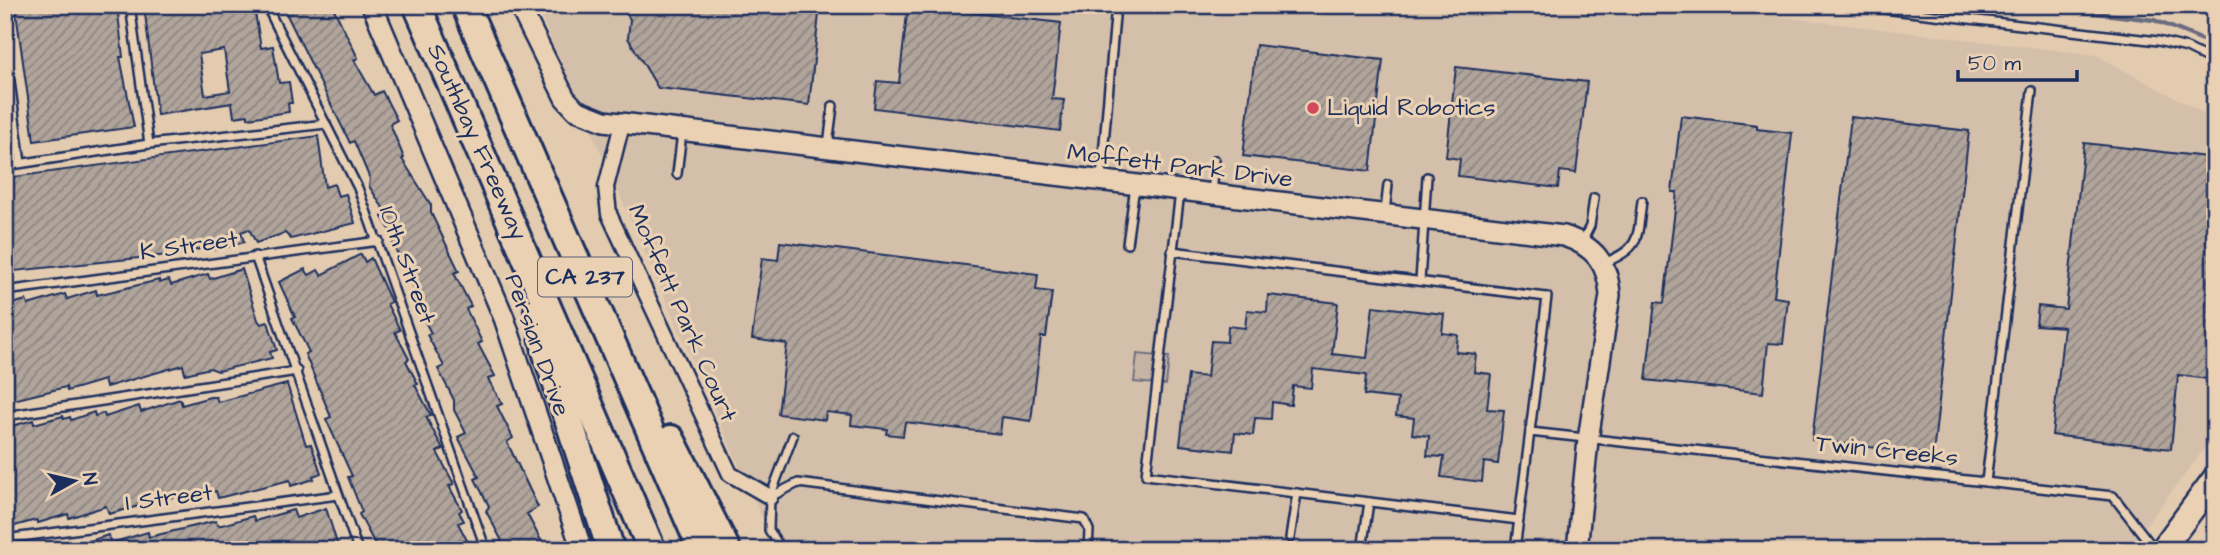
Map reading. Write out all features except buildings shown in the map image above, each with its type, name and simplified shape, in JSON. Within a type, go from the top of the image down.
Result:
[{"type":"highway","name":"Southbay Freeway","points":[[417,5],[652,550]]},
{"type":"highway","name":"Southbay Freeway","points":[[465,5],[702,550]]},
{"type":"highway","points":[[528,260],[546,351],[611,550]]},
{"type":"highway","points":[[609,331],[682,458],[727,550]]},
{"type":"main road","points":[[2162,550],[2215,478]]},
{"type":"street","name":"Persian Drive","points":[[372,5],[504,318],[582,550]]},
{"type":"street","name":"Moffett Park Drive","points":[[519,5],[565,99],[576,110],[592,118],[682,132],[1564,236],[1582,242]]},
{"type":"street","name":"Moffett Park Court","points":[[622,124],[606,187],[609,214],[730,474],[770,497]]},
{"type":"street","points":[[1577,550],[1588,440],[1609,295],[1609,279],[1603,264],[1593,249],[1582,242]]},
{"type":"lane","points":[[130,5],[149,144]]},
{"type":"lane","name":"10th Street","points":[[266,5],[358,188],[379,240],[486,550]]},
{"type":"lane","points":[[1101,181],[1116,5]]},
{"type":"lane","points":[[1849,5],[2158,41],[2187,48],[2215,62]]},
{"type":"lane","points":[[5,44],[21,163]]},
{"type":"lane","points":[[1986,482],[2032,91]]},
{"type":"lane","points":[[828,149],[833,106]]},
{"type":"lane","points":[[5,166],[149,144],[326,124]]},
{"type":"lane","points":[[677,174],[682,132]]},
{"type":"lane","points":[[1212,194],[1215,160]]},
{"type":"lane","points":[[1420,281],[1427,177]]},
{"type":"lane","points":[[1127,244],[1135,185]]},
{"type":"lane","points":[[1384,214],[1388,185]]},
{"type":"lane","points":[[1180,191],[1146,475],[1519,520]]},
{"type":"lane","points":[[1582,242],[1590,226],[1594,198]]},
{"type":"lane","points":[[1603,264],[1626,254],[1637,243],[1642,201]]},
{"type":"lane","name":"K Street","points":[[5,291],[379,240]]},
{"type":"lane","points":[[1172,251],[1547,297],[1515,550]]},
{"type":"lane","points":[[254,256],[358,550]]},
{"type":"lane","points":[[5,416],[296,371]]},
{"type":"lane","name":"Twin Creeks","points":[[1530,432],[2113,496],[2155,550]]},
{"type":"lane","points":[[782,550],[769,530],[770,497],[793,436]]},
{"type":"lane","points":[[770,497],[798,483],[1084,519],[1090,530],[1088,550]]},
{"type":"lane","points":[[1290,538],[1297,493]]},
{"type":"lane","name":"I Street","points":[[5,539],[338,495]]},
{"type":"lane","points":[[1362,550],[1369,502]]},
{"type":"shaded area","points":[[536,5],[1684,5],[2096,55],[2215,119],[2215,435],[2127,550],[776,550]]},
{"type":"shaded area","points":[[1137,354],[1169,357],[1166,385],[1134,382]]},
{"type":"waterway","points":[[2029,5],[2154,20],[2215,45]]},
{"type":"place","name":"Liquid Robotics","points":[[1313,108]]}]
